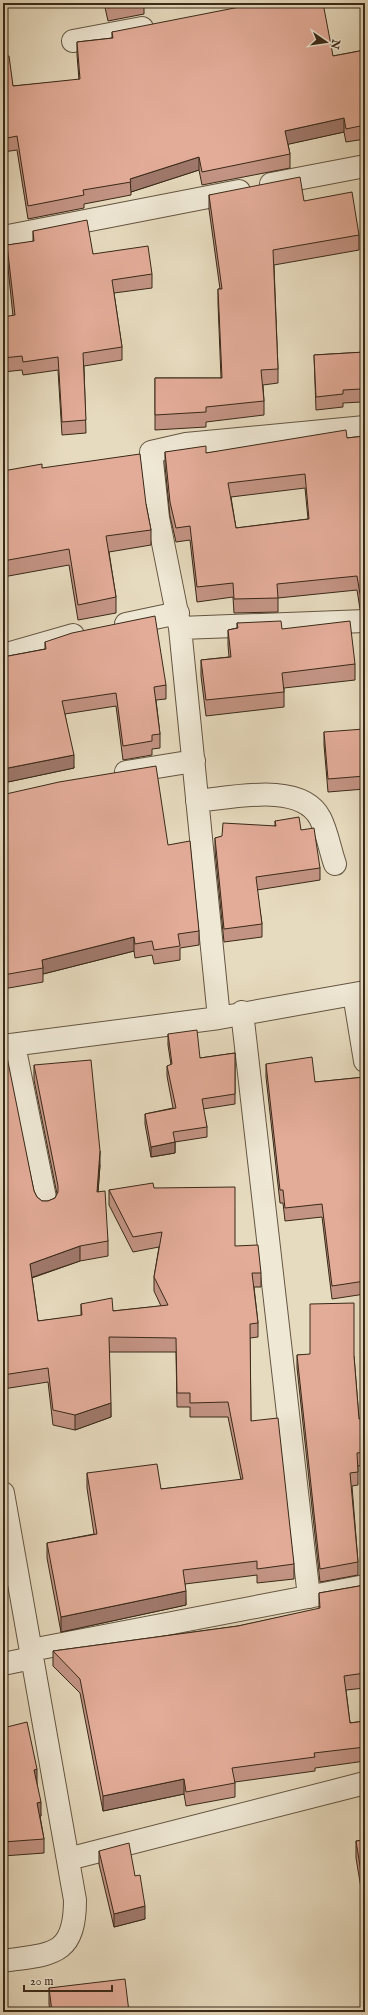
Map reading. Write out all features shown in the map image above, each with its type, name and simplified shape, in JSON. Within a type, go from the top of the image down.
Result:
[{"type":"street","points":[[73,41],[165,23]]},
{"type":"street","points":[[3,237],[365,166]]},
{"type":"street","points":[[219,1018],[179,621],[158,518],[151,452],[186,444],[365,427]]},
{"type":"street","points":[[3,655],[69,635],[100,629],[179,621],[365,621]]},
{"type":"street","points":[[103,776],[194,761]]},
{"type":"street","points":[[198,801],[263,794],[292,797],[310,805],[320,818],[335,864]]},
{"type":"street","points":[[46,1203],[8,1045],[219,1018],[242,1012],[359,993],[365,1061]]},
{"type":"street","points":[[242,1012],[309,1597]]},
{"type":"street","points":[[3,1492],[76,1900],[75,1921],[71,1935],[59,1949],[37,1956],[3,1961]]},
{"type":"street","points":[[3,1664],[32,1654],[365,1586]]},
{"type":"street","points":[[68,1859],[365,1783]]},
{"type":"building","points":[[107,3],[132,3],[108,8]]},
{"type":"building","points":[[260,3],[323,3],[333,56],[365,50],[365,125],[346,129],[344,118],[285,131],[290,154],[202,172],[199,157],[130,179],[131,182],[83,190],[84,195],[28,206],[17,136],[3,139],[3,56],[9,56],[13,86],[80,79],[77,42],[113,38],[112,32]]},
{"type":"building","points":[[300,177],[304,201],[352,192],[359,235],[273,250],[278,369],[261,370],[264,401],[206,407],[206,412],[155,415],[155,378],[222,378],[218,289],[222,289],[209,195]]},
{"type":"building","points":[[87,220],[93,254],[148,246],[152,274],[112,280],[122,347],[83,353],[86,420],[62,422],[58,357],[23,362],[22,356],[3,358],[3,317],[15,315],[7,245],[34,241],[33,231]]},
{"type":"building","points":[[365,352],[365,375],[361,376],[361,389],[343,390],[343,394],[316,397],[314,355]]},
{"type":"building","points":[[346,430],[347,438],[365,436],[365,595],[360,594],[357,576],[277,584],[278,598],[234,599],[233,583],[197,587],[190,526],[176,528],[170,502],[165,452],[206,446],[206,453]],"holes":[[[305,474],[309,519],[236,528],[228,483]]]},
{"type":"building","points":[[140,454],[146,504],[151,530],[106,536],[116,597],[78,605],[69,549],[3,561],[3,471],[42,464],[42,468]]},
{"type":"building","points":[[155,616],[166,685],[154,687],[160,734],[152,735],[152,741],[123,746],[116,693],[62,701],[74,755],[3,769],[3,657],[46,649],[45,642],[72,633]]},
{"type":"building","points":[[281,621],[282,629],[350,621],[355,664],[282,673],[284,692],[206,700],[201,660],[231,657],[228,630],[238,628],[237,623]]},
{"type":"building","points":[[364,729],[365,776],[328,779],[324,732]]},
{"type":"building","points":[[156,766],[168,845],[190,841],[199,931],[178,934],[180,946],[154,950],[152,941],[135,944],[134,937],[42,960],[43,968],[3,975],[3,794],[59,782]]},
{"type":"building","points":[[299,817],[301,830],[314,828],[320,868],[256,877],[262,924],[224,929],[215,838],[222,836],[223,823],[276,826],[275,821]]},
{"type":"building","points":[[197,1030],[200,1058],[235,1053],[235,1094],[202,1099],[207,1127],[173,1132],[175,1142],[151,1147],[145,1114],[176,1108],[167,1066],[172,1064],[168,1034]]},
{"type":"building","points":[[5,1047],[34,1191],[37,1197],[42,1201],[48,1201],[55,1198],[58,1192],[58,1186],[34,1065],[91,1060],[100,1151],[97,1192],[105,1191],[108,1241],[80,1246],[30,1264],[38,1321],[82,1315],[81,1304],[112,1298],[113,1311],[168,1305],[154,1277],[162,1232],[133,1237],[109,1190],[153,1183],[154,1188],[235,1187],[235,1246],[258,1245],[261,1273],[252,1273],[258,1323],[250,1324],[251,1421],[278,1418],[294,1564],[257,1569],[257,1561],[183,1570],[186,1591],[61,1617],[47,1543],[97,1534],[87,1473],[157,1464],[161,1489],[243,1479],[228,1402],[190,1403],[190,1393],[177,1393],[176,1338],[109,1337],[111,1403],[75,1415],[53,1410],[48,1368],[3,1375],[3,1048]]},
{"type":"building","points":[[312,1057],[315,1082],[365,1077],[365,1281],[332,1286],[322,1204],[285,1208],[283,1190],[280,1190],[266,1064]]},
{"type":"building","points":[[354,1303],[354,1356],[359,1419],[365,1419],[365,1452],[357,1453],[358,1472],[350,1473],[358,1562],[320,1569],[297,1355],[310,1354],[310,1304]]},
{"type":"building","points":[[365,1585],[365,1673],[344,1676],[350,1723],[365,1721],[365,1747],[314,1753],[315,1757],[232,1768],[235,1783],[186,1792],[184,1779],[103,1796],[80,1679],[53,1651],[238,1626],[320,1608],[319,1593]]},
{"type":"building","points":[[27,1722],[37,1769],[34,1770],[41,1802],[37,1803],[44,1839],[3,1842],[3,1728]]},
{"type":"building","points":[[365,1840],[365,1877],[362,1878],[356,1841]]},
{"type":"building","points":[[129,1843],[135,1876],[140,1875],[145,1906],[114,1914],[99,1851]]},
{"type":"building","points":[[3,1850],[4,1923],[3,1923]]},
{"type":"building","points":[[125,1979],[129,2012],[52,2012],[49,1988]]},
{"type":"building","points":[[3,1989],[5,1989],[6,2012],[3,2012]]}]
